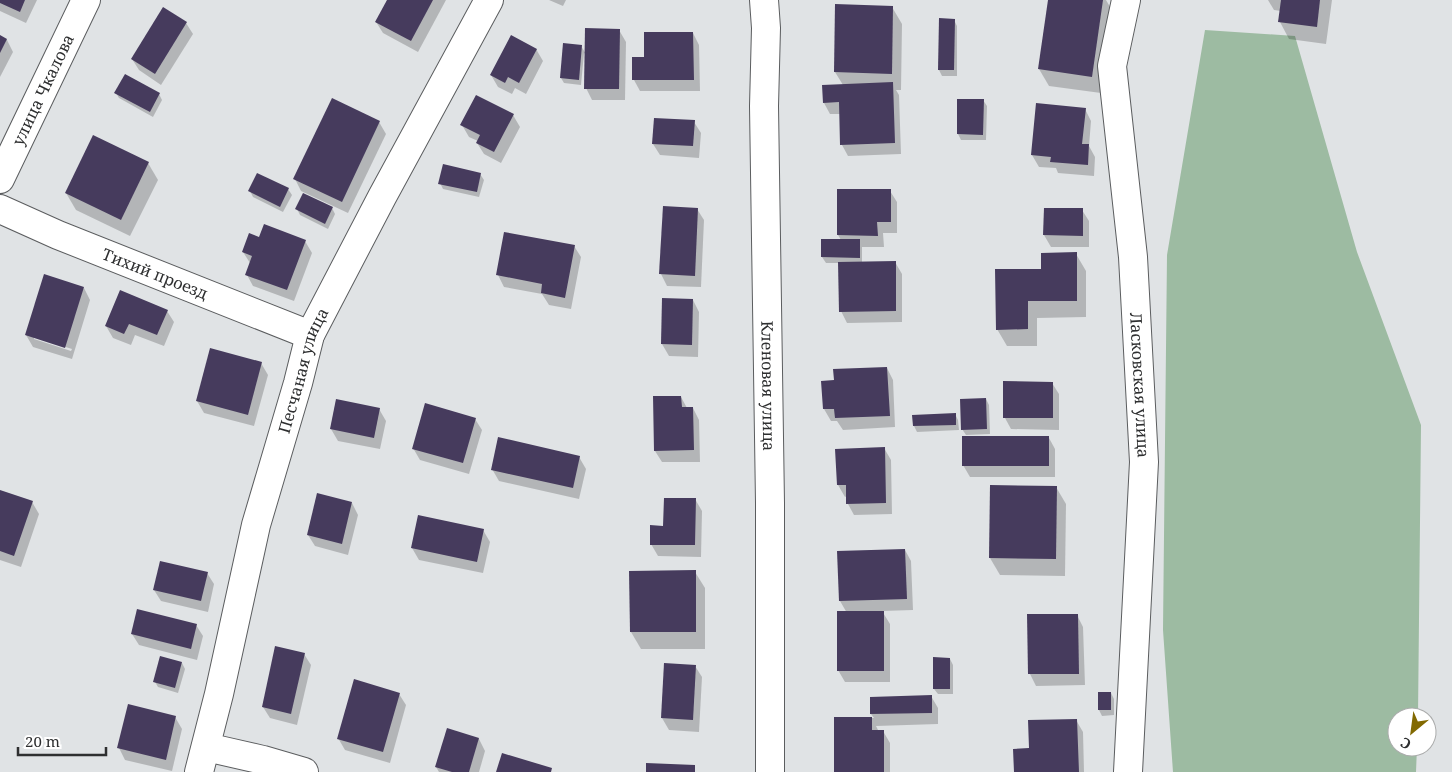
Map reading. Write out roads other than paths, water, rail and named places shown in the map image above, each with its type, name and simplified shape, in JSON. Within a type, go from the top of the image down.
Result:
[{"type":"street","name":"улица Чкалова","points":[[0,179],[86,0]]},
{"type":"street","name":"Песчаная улица","points":[[202,760],[219,694],[256,525],[298,383],[310,335],[382,197],[490,0]]},
{"type":"street","name":"Кленовая улица","points":[[764,0],[766,28],[764,106],[770,503],[770,772]]},
{"type":"street","name":"Ласковская улица","points":[[1126,0],[1112,66],[1134,257],[1144,462],[1128,772]]},
{"type":"street","name":"Тихий проезд","points":[[0,209],[310,335]]},
{"type":"street","points":[[202,760],[263,760],[304,772]]}]
